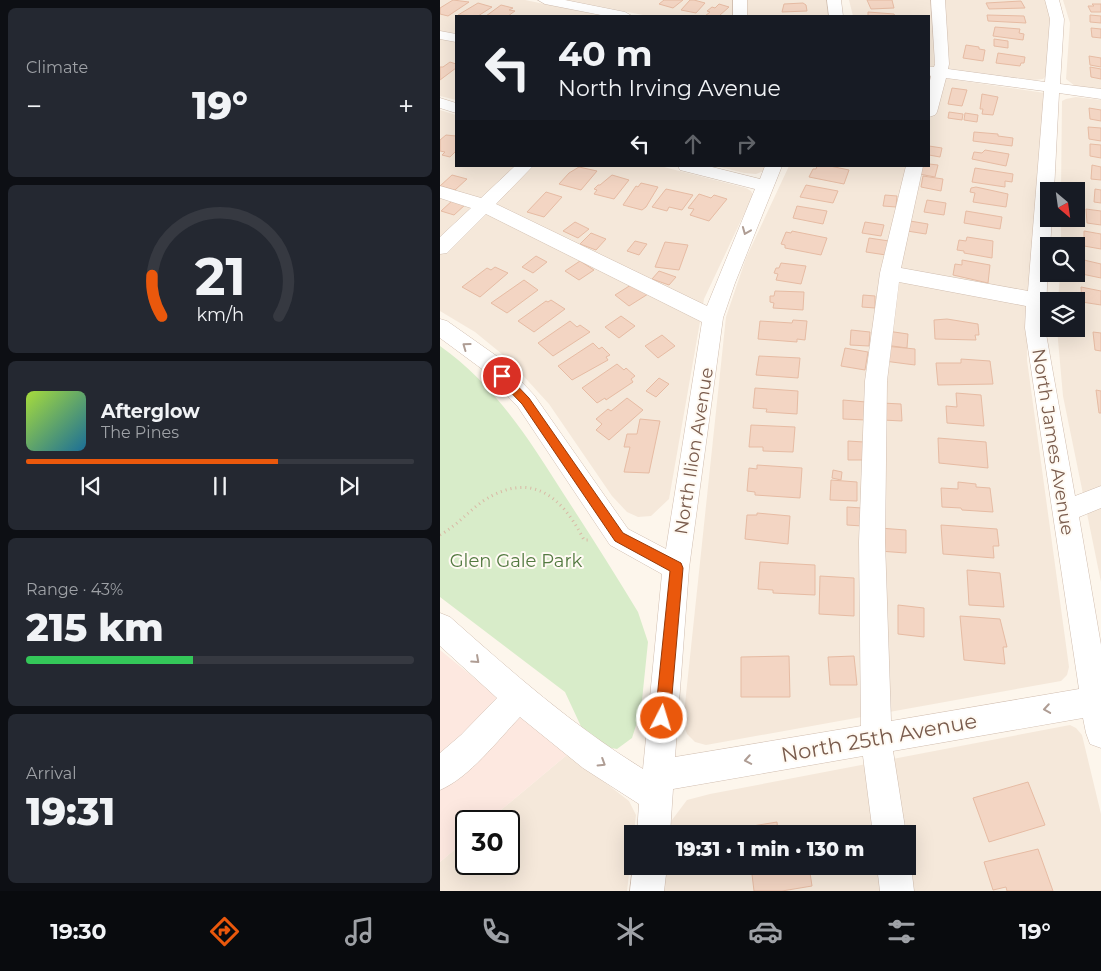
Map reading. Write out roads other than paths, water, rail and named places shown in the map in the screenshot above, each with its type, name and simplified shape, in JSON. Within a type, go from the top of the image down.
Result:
[{"type":"street","points":[[740,0],[740,15]]},
{"type":"street","points":[[834,0],[836,15]]},
{"type":"street","points":[[930,104],[934,71],[942,64],[938,0]]},
{"type":"street","name":"North James Avenue","points":[[1052,0],[1057,19],[1035,328],[1064,511],[1098,701],[1101,733]]},
{"type":"street","points":[[547,6],[560,3],[619,15]]},
{"type":"street","points":[[440,35],[455,38]]},
{"type":"street","points":[[934,71],[1101,94]]},
{"type":"street","points":[[440,104],[455,108]]},
{"type":"street","points":[[440,248],[486,206],[524,167]]},
{"type":"street","points":[[690,167],[764,186]]},
{"type":"street","name":"North Ilion Avenue","points":[[654,825],[676,568],[713,318],[725,282],[774,167]]},
{"type":"street","points":[[889,825],[876,738],[872,542],[876,381],[890,273],[915,167]]},
{"type":"street","points":[[440,192],[486,206],[713,318]]},
{"type":"street","points":[[890,273],[1036,300]]},
{"type":"street","points":[[440,327],[490,363],[526,401],[619,537],[676,568]]},
{"type":"street","points":[[1064,511],[1101,497]]},
{"type":"street","points":[[440,627],[518,697],[594,758],[657,786]]},
{"type":"street","points":[[440,774],[472,746],[518,697]]},
{"type":"street","name":"North 25th Avenue","points":[[657,786],[876,738],[1098,701]]},
{"type":"street","points":[[648,891],[649,875]]},
{"type":"street","points":[[895,875],[898,891]]},
{"type":"park label","name":"Glen Gale Park","points":[[516,561]]}]
